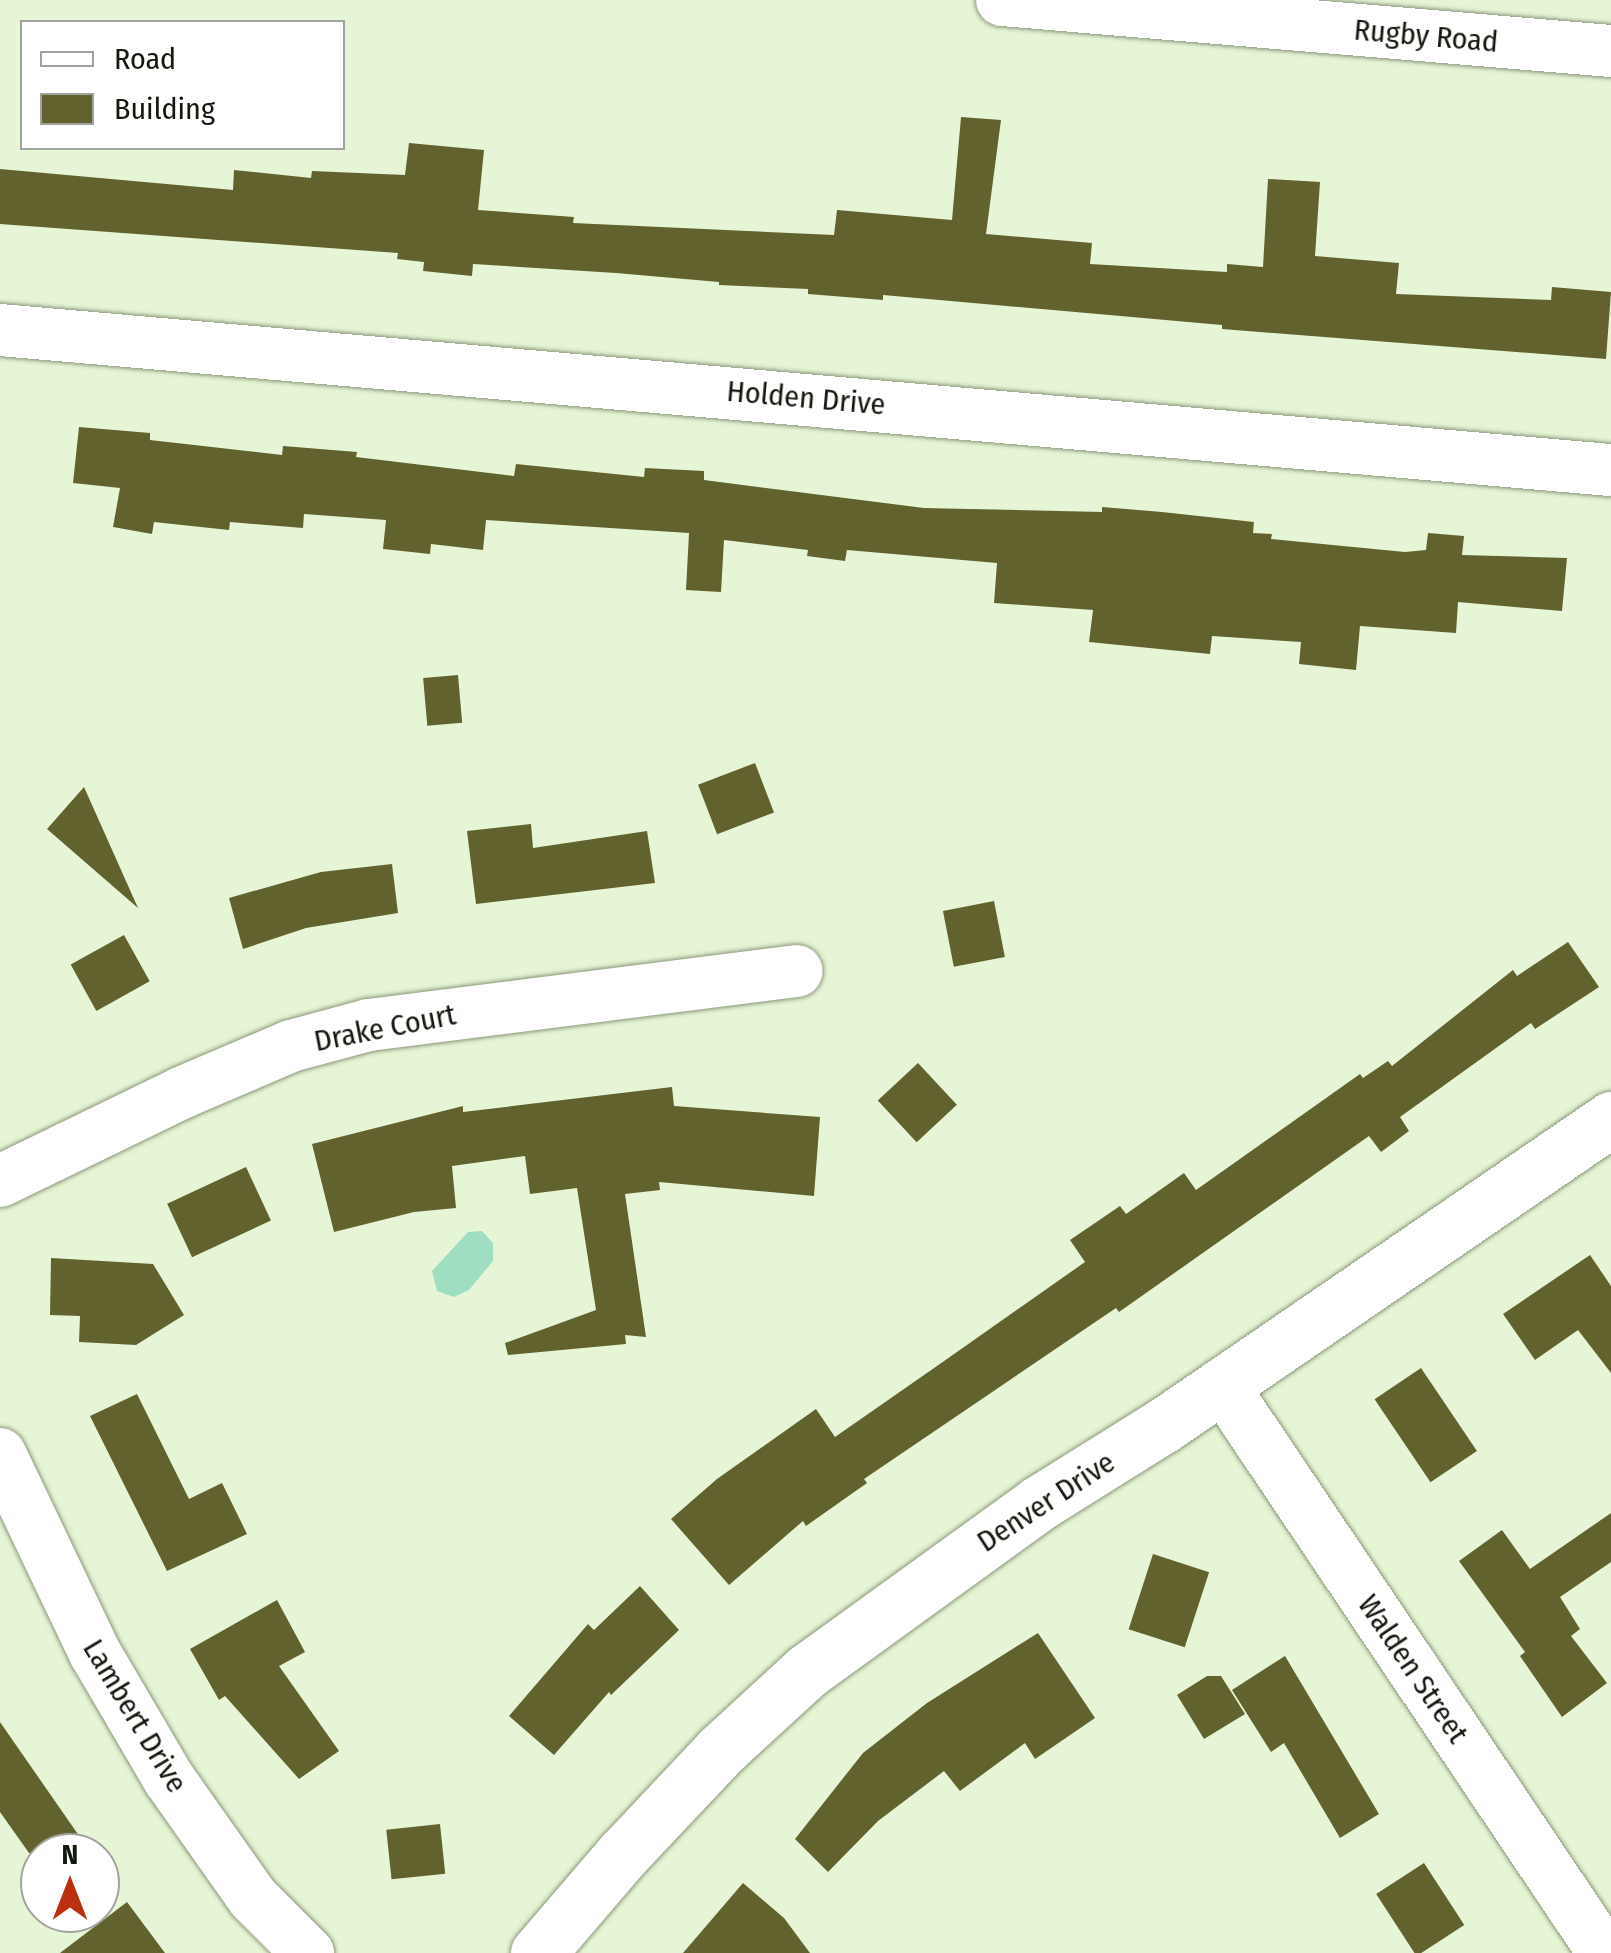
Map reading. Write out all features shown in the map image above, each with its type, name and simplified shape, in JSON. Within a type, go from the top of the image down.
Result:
[{"type":"street","name":"Rugby Road","points":[[1002,0],[1611,52]]},
{"type":"street","name":"Holden Drive","points":[[0,330],[1611,470]]},
{"type":"street","name":"Drake Court","points":[[0,1181],[291,1046],[369,1025],[797,971]]},
{"type":"street","name":"Denver Drive","points":[[538,1953],[623,1854],[720,1751],[806,1671],[1039,1503],[1611,1120]]},
{"type":"street","name":"Walden Street","points":[[1222,1384],[1604,1953]]},
{"type":"street","name":"Lambert Drive","points":[[0,1454],[95,1654],[169,1779],[252,1898],[308,1953]]},
{"type":"shaded area","points":[[482,1231],[493,1243],[493,1261],[469,1290],[454,1297],[437,1291],[432,1271],[468,1232]]},
{"type":"building","points":[[961,117],[1001,120],[986,234],[1092,243],[1090,264],[1227,272],[1227,264],[1263,267],[1268,179],[1320,182],[1315,256],[1399,263],[1396,294],[1551,300],[1552,287],[1611,292],[1606,359],[1222,329],[1222,325],[883,295],[883,300],[808,294],[808,289],[719,285],[616,273],[473,264],[472,276],[423,271],[424,262],[397,259],[398,253],[0,224],[0,169],[233,190],[234,170],[311,178],[312,171],[405,175],[409,143],[484,150],[478,210],[574,217],[573,223],[834,235],[837,210],[952,220]]},
{"type":"building","points":[[79,427],[150,433],[150,440],[282,455],[283,446],[357,452],[356,457],[514,476],[516,464],[644,477],[645,468],[704,471],[704,480],[924,508],[1102,512],[1102,507],[1162,512],[1254,522],[1253,533],[1272,534],[1271,539],[1405,552],[1426,550],[1428,533],[1464,536],[1462,555],[1567,558],[1562,611],[1458,602],[1456,633],[1360,626],[1356,670],[1299,664],[1301,642],[1212,636],[1210,654],[1089,642],[1093,610],[994,603],[997,563],[847,550],[845,561],[807,556],[808,550],[724,540],[721,592],[686,590],[689,533],[486,520],[483,550],[431,544],[430,554],[383,549],[386,520],[304,514],[303,528],[230,522],[229,530],[154,522],[152,534],[113,527],[120,488],[73,483]]},
{"type":"building","points":[[458,675],[462,723],[427,726],[423,678]]},
{"type":"building","points":[[755,763],[774,812],[717,834],[698,785]]},
{"type":"building","points":[[84,787],[138,908],[47,829]]},
{"type":"building","points":[[531,824],[533,848],[647,831],[655,883],[476,904],[467,831]]},
{"type":"building","points":[[392,864],[398,913],[306,928],[243,949],[229,898],[321,872]]},
{"type":"building","points":[[994,901],[1005,957],[954,967],[943,911]]},
{"type":"building","points":[[124,935],[150,981],[96,1011],[71,965]]},
{"type":"building","points":[[1568,942],[1599,987],[1535,1029],[1531,1023],[1400,1117],[1409,1131],[1381,1152],[1369,1136],[1119,1312],[1116,1308],[864,1479],[867,1483],[806,1526],[803,1521],[729,1585],[671,1519],[717,1479],[816,1409],[835,1437],[947,1359],[1085,1262],[1070,1240],[1120,1206],[1126,1214],[1184,1173],[1196,1190],[1360,1074],[1363,1078],[1388,1061],[1392,1066],[1513,970],[1517,976]]},
{"type":"building","points":[[918,1063],[957,1105],[917,1142],[878,1101]]},
{"type":"building","points":[[672,1087],[674,1106],[820,1117],[814,1196],[659,1182],[660,1190],[625,1194],[646,1337],[625,1335],[626,1344],[508,1355],[505,1343],[596,1310],[577,1188],[530,1194],[525,1156],[452,1166],[456,1208],[414,1212],[334,1232],[312,1144],[463,1106],[463,1112]]},
{"type":"building","points":[[246,1167],[271,1220],[192,1257],[167,1204]]},
{"type":"building","points":[[1590,1255],[1611,1286],[1611,1373],[1578,1330],[1535,1360],[1503,1314]]},
{"type":"building","points":[[51,1258],[153,1264],[184,1315],[136,1345],[79,1342],[80,1316],[50,1315]]},
{"type":"building","points":[[1421,1368],[1477,1451],[1430,1482],[1375,1399]]},
{"type":"building","points":[[137,1394],[189,1499],[222,1483],[247,1534],[167,1571],[90,1416]]},
{"type":"building","points":[[1611,1513],[1611,1562],[1560,1597],[1580,1629],[1571,1636],[1607,1683],[1562,1717],[1520,1656],[1525,1652],[1459,1561],[1502,1530],[1530,1569]]},
{"type":"building","points":[[1153,1554],[1209,1572],[1185,1647],[1129,1629]]},
{"type":"building","points":[[640,1586],[679,1630],[611,1695],[609,1692],[554,1755],[509,1716],[588,1624],[594,1630]]},
{"type":"building","points":[[277,1600],[305,1652],[279,1666],[339,1751],[299,1779],[225,1696],[219,1700],[190,1649]]},
{"type":"building","points":[[1038,1633],[1095,1718],[1035,1759],[1025,1743],[960,1791],[944,1771],[878,1821],[828,1872],[795,1839],[863,1753],[927,1703]]},
{"type":"building","points":[[1285,1656],[1379,1814],[1340,1838],[1284,1743],[1271,1752],[1232,1690]]},
{"type":"building","points":[[1207,1676],[1221,1676],[1245,1714],[1204,1739],[1177,1695]]},
{"type":"building","points":[[0,1722],[77,1833],[20,1833],[20,1840],[0,1812]]},
{"type":"building","points":[[440,1824],[445,1874],[392,1879],[386,1830]]},
{"type":"building","points":[[1424,1863],[1464,1925],[1421,1953],[1414,1953],[1376,1894]]},
{"type":"building","points":[[743,1883],[784,1918],[810,1953],[683,1953]]},
{"type":"building","points":[[127,1902],[165,1953],[60,1953],[86,1933],[120,1933],[120,1907]]}]
